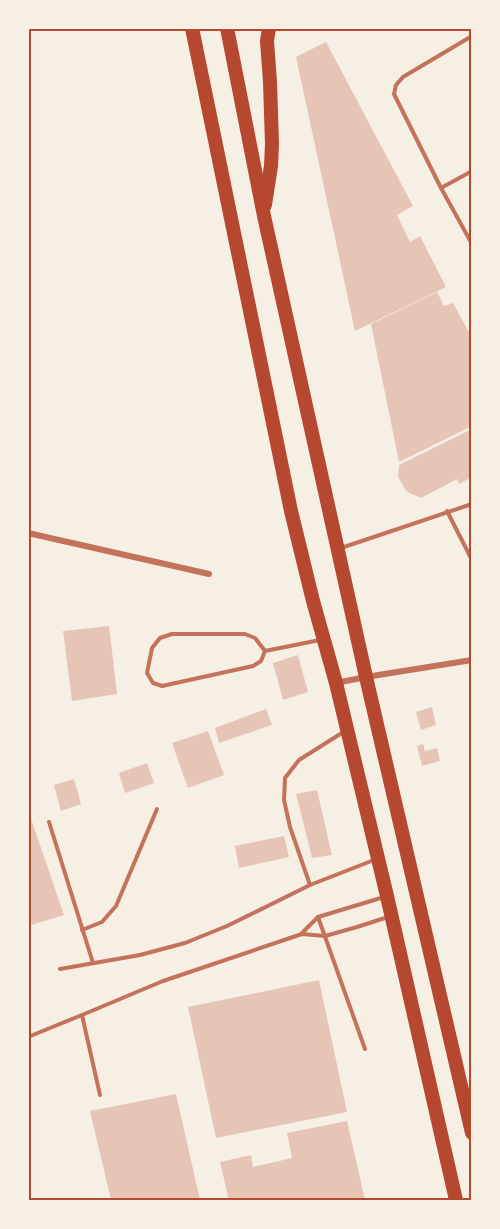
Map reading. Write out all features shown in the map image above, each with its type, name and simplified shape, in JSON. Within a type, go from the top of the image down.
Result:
[{"type":"highway","points":[[192,28],[291,511],[336,683],[392,915],[456,1200]]},
{"type":"highway","points":[[227,28],[264,216],[366,677],[471,1133]]},
{"type":"highway","points":[[264,216],[271,166],[272,117],[267,41],[269,28]]},
{"type":"street","points":[[28,533],[209,574]]},
{"type":"street","points":[[336,683],[471,660]]},
{"type":"lane","points":[[471,36],[403,77],[396,85],[394,94],[471,244]]},
{"type":"lane","points":[[441,188],[471,171]]},
{"type":"lane","points":[[338,549],[471,504]]},
{"type":"lane","points":[[447,511],[471,560]]},
{"type":"lane","points":[[172,634],[245,634],[255,638],[265,651],[261,661],[253,666],[162,686],[153,683],[147,673],[152,648],[160,638],[172,634]]},
{"type":"lane","points":[[265,651],[323,639]]},
{"type":"lane","points":[[310,885],[290,827],[284,800],[285,778],[299,760],[347,730]]},
{"type":"lane","points":[[82,930],[102,922],[116,906],[157,809]]},
{"type":"lane","points":[[49,822],[93,963]]},
{"type":"lane","points":[[60,969],[185,943],[227,926],[310,885],[378,858]]},
{"type":"lane","points":[[302,934],[318,917],[387,896]]},
{"type":"lane","points":[[28,1037],[163,981],[302,934],[325,936],[392,915]]},
{"type":"lane","points":[[318,917],[365,1049]]},
{"type":"lane","points":[[82,1015],[100,1095]]},
{"type":"building","points":[[326,42],[413,206],[397,215],[410,242],[420,236],[446,287],[355,331],[296,57]]},
{"type":"building","points":[[437,292],[444,306],[453,303],[472,338],[472,426],[399,462],[371,324]]},
{"type":"building","points":[[472,429],[472,477],[459,484],[457,479],[421,498],[407,492],[398,477],[399,465]]},
{"type":"building","points":[[109,626],[117,694],[72,701],[63,631]]},
{"type":"building","points":[[298,655],[308,692],[283,700],[273,663]]},
{"type":"building","points":[[432,707],[436,725],[421,730],[416,712]]},
{"type":"building","points":[[266,709],[272,725],[219,743],[215,728]]},
{"type":"building","points":[[208,731],[224,775],[188,788],[172,743]]},
{"type":"building","points":[[423,744],[425,751],[437,748],[440,761],[422,766],[417,746]]},
{"type":"building","points":[[147,763],[154,783],[125,793],[119,773]]},
{"type":"building","points":[[74,779],[81,804],[61,811],[54,785]]},
{"type":"building","points":[[317,790],[332,855],[312,858],[296,794]]},
{"type":"building","points":[[28,810],[64,915],[28,926]]},
{"type":"building","points":[[284,836],[289,857],[239,868],[235,846]]},
{"type":"building","points":[[319,980],[347,1112],[216,1138],[188,1007]]},
{"type":"building","points":[[176,1094],[200,1200],[111,1200],[90,1111]]},
{"type":"building","points":[[347,1121],[365,1200],[229,1200],[220,1162],[251,1155],[253,1167],[292,1158],[287,1133]]}]
